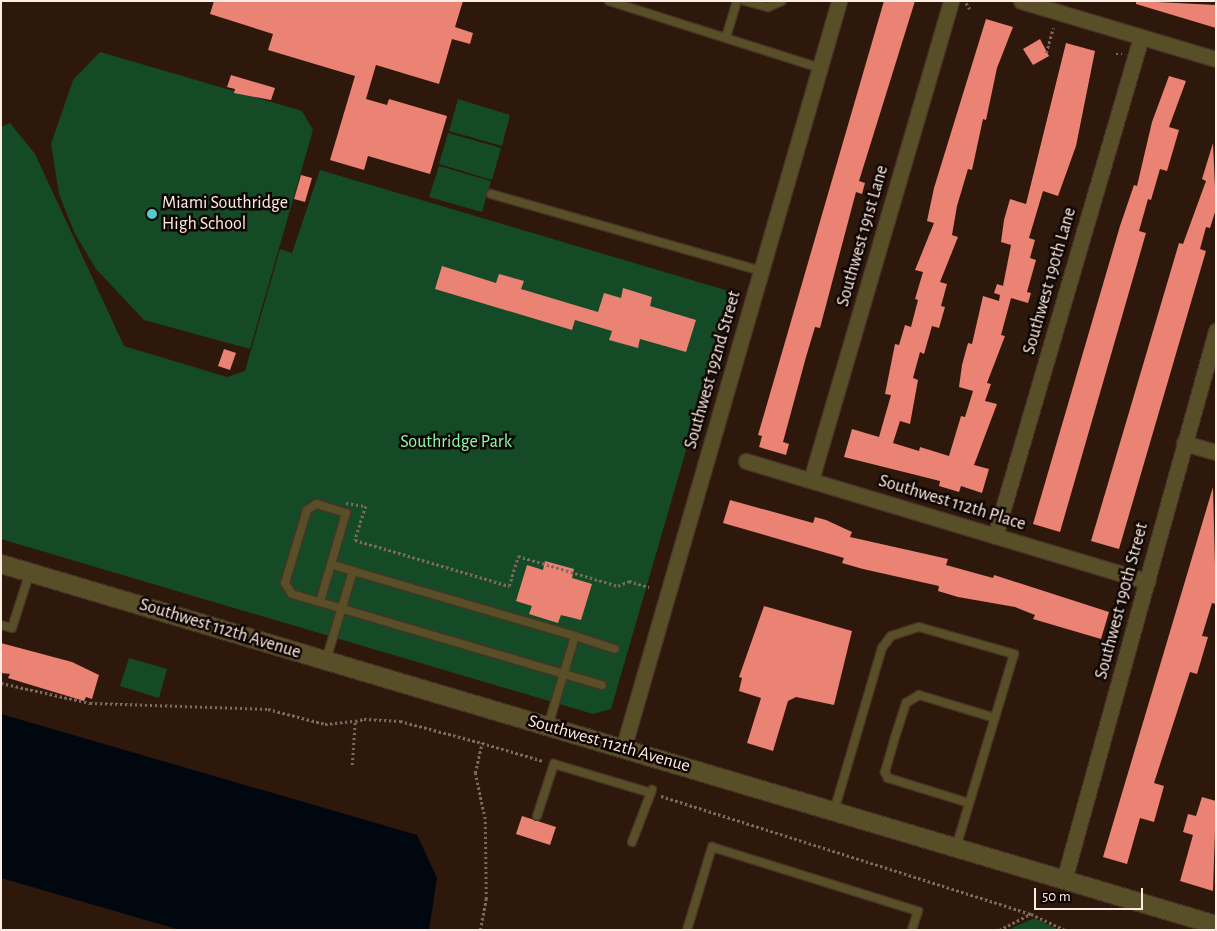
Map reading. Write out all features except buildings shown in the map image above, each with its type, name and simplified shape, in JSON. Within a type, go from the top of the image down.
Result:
[{"type":"street","name":"Southwest 192nd Street","points":[[623,749],[839,1]]},
{"type":"street","points":[[1021,1],[1216,59]]},
{"type":"street","name":"Southwest 191st Lane","points":[[811,480],[958,2]]},
{"type":"street","name":"Southwest 190th Lane","points":[[995,536],[1141,37]]},
{"type":"street","name":"Southwest 190th Street","points":[[1064,880],[1216,332]]},
{"type":"street","points":[[1184,443],[1216,452]]},
{"type":"street","name":"Southwest 112th Place","points":[[746,461],[1147,581]]},
{"type":"street","name":"Southwest 112th Avenue","points":[[1,564],[1216,925]]},
{"type":"lane","points":[[609,1],[820,68]]},
{"type":"lane","points":[[726,37],[737,1]]},
{"type":"lane","points":[[745,1],[768,8],[782,1]]},
{"type":"lane","points":[[491,194],[762,271]]},
{"type":"lane","points":[[320,602],[346,513],[310,506],[285,583],[292,594],[602,685]]},
{"type":"lane","points":[[330,564],[615,649]]},
{"type":"lane","points":[[326,660],[354,571]]},
{"type":"lane","points":[[1,625],[12,628],[30,572]]},
{"type":"lane","points":[[834,811],[882,648],[891,636],[918,627],[1014,654],[956,847]]},
{"type":"lane","points":[[548,726],[575,636]]},
{"type":"lane","points":[[969,803],[888,778],[885,772],[896,734],[906,703],[919,695],[995,718]]},
{"type":"lane","points":[[537,816],[554,764],[653,793],[632,842]]},
{"type":"lane","points":[[687,930],[712,847],[918,911],[912,930]]},
{"type":"path","points":[[958,2],[970,9]]},
{"type":"path","points":[[1046,53],[1053,28]]},
{"type":"path","points":[[345,505],[347,500],[366,506],[355,540],[509,586],[518,556],[618,586],[629,580],[649,587]]},
{"type":"path","points":[[1,683],[90,703],[268,709],[325,724],[355,721],[400,721],[554,764]]},
{"type":"path","points":[[352,765],[355,721]]},
{"type":"path","points":[[480,930],[486,899],[484,807],[475,773],[482,743]]},
{"type":"path","points":[[653,793],[1031,914],[1066,930]]},
{"type":"path","points":[[999,930],[1031,914]]},
{"type":"green space","points":[[100,52],[302,111],[313,130],[250,349],[144,320],[96,269],[75,234],[59,194],[51,144],[73,80]]},
{"type":"green space","points":[[458,99],[510,115],[502,146],[449,131]]},
{"type":"green space","name":"Southridge Park","points":[[10,123],[35,154],[124,346],[227,377],[245,371],[280,249],[292,253],[320,170],[732,292],[611,709],[593,714],[1,539],[1,127]]},
{"type":"green space","points":[[448,133],[501,148],[492,180],[439,164]]},
{"type":"green space","points":[[439,166],[491,181],[482,212],[429,197]]},
{"type":"green space","points":[[129,658],[167,669],[159,698],[120,686]]},
{"type":"green space","points":[[1035,918],[1059,930],[1009,930],[1016,926]]},
{"type":"shaded area","points":[[1,714],[417,835],[437,878],[429,930],[180,930],[1,878]]},
{"type":"place","name":"Miami Southridge High School","points":[[152,214]]}]
